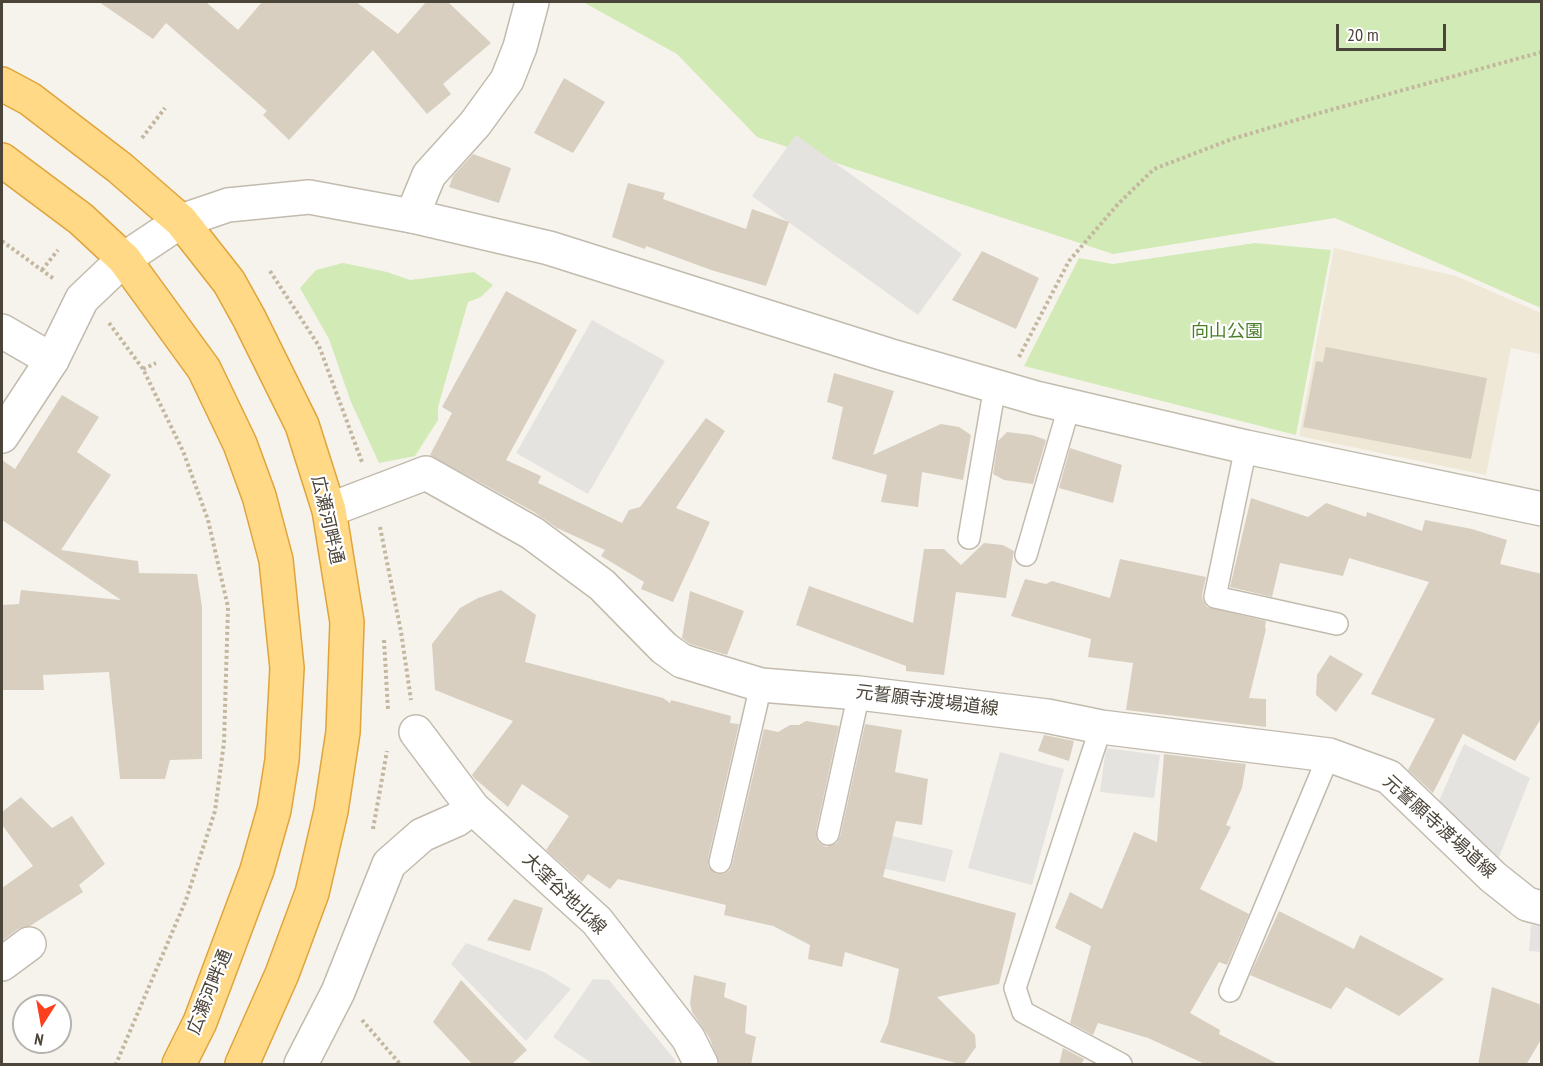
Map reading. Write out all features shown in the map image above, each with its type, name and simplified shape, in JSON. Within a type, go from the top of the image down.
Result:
[{"type":"highway","name":"広瀬河畔通","points":[[2,84],[30,99],[120,168],[181,221],[229,282],[302,425],[329,510],[346,622],[343,732],[333,800],[312,893],[282,974],[242,1065]]},
{"type":"highway","name":"広瀬河畔通","points":[[2,160],[81,219],[124,259],[204,369],[240,444],[259,496],[276,560],[287,668],[282,760],[274,810],[257,870],[237,924],[200,1022],[179,1065]]},
{"type":"street","points":[[412,216],[429,175],[475,124],[507,80],[520,47],[532,2]]},
{"type":"street","points":[[2,436],[52,360],[82,299],[124,259],[181,221],[228,205],[309,197],[412,216],[549,248],[876,351],[1069,407],[1542,509]]},
{"type":"street","points":[[2,331],[52,360]]},
{"type":"street","name":"元誓願寺渡場道線","points":[[329,510],[426,473],[532,533],[602,585],[664,648],[682,661],[761,685],[858,693],[1047,716],[1101,727],[1329,755],[1389,777],[1493,877],[1527,904],[1542,908]]},
{"type":"street","name":"大窪谷地北線","points":[[416,732],[473,808],[597,921],[688,1038],[701,1065]]},
{"type":"street","points":[[302,1065],[338,992],[389,864],[422,835],[456,820],[473,808]]},
{"type":"street","points":[[2,964],[29,944]]},
{"type":"lane","points":[[969,538],[995,386]]},
{"type":"lane","points":[[1026,555],[1069,407]]},
{"type":"lane","points":[[1246,447],[1215,597],[1337,624]]},
{"type":"lane","points":[[720,862],[761,685]]},
{"type":"lane","points":[[828,834],[858,693]]},
{"type":"lane","points":[[1101,727],[1015,988],[1023,1012],[1120,1065]]},
{"type":"lane","points":[[1230,991],[1329,755]]},
{"type":"path","points":[[1019,356],[1069,261],[1118,204],[1154,169],[1232,140],[1323,112],[1542,52]]},
{"type":"path","points":[[142,138],[165,108]]},
{"type":"path","points":[[2,241],[57,282]]},
{"type":"path","points":[[42,270],[58,250]]},
{"type":"path","points":[[270,271],[319,346],[364,468]]},
{"type":"path","points":[[108,322],[143,369],[183,452],[208,520],[228,607],[224,742],[215,811],[186,900],[116,1065]]},
{"type":"path","points":[[143,369],[158,362]]},
{"type":"path","points":[[380,526],[401,632],[410,698]]},
{"type":"path","points":[[338,992],[400,1065]]},
{"type":"shaded area","points":[[796,135],[962,254],[918,315],[752,196]]},
{"type":"shaded area","points":[[1334,248],[1456,276],[1541,313],[1541,354],[1511,348],[1486,475],[1299,436]]},
{"type":"shaded area","points":[[592,320],[665,361],[588,494],[516,453]]},
{"type":"shaded area","points":[[1464,744],[1530,778],[1494,870],[1434,812]]},
{"type":"shaded area","points":[[1106,748],[1160,755],[1154,798],[1100,792]]},
{"type":"shaded area","points":[[1000,752],[1064,769],[1032,885],[968,868]]},
{"type":"shaded area","points":[[848,826],[953,850],[945,882],[840,859]]},
{"type":"shaded area","points":[[1531,925],[1541,926],[1541,952],[1529,951]]},
{"type":"shaded area","points":[[466,943],[544,972],[571,989],[526,1041],[451,964]]},
{"type":"shaded area","points":[[593,979],[609,980],[676,1061],[673,1064],[593,1064],[553,1037]]},
{"type":"green space","points":[[583,2],[1541,2],[1541,308],[1335,218],[1113,254],[757,137],[677,54]]},
{"type":"green space","name":"向山公園","points":[[1255,243],[1331,250],[1296,435],[1024,366],[1079,258],[1113,264]]},
{"type":"green space","points":[[343,263],[387,272],[410,280],[474,272],[493,285],[481,297],[468,302],[438,407],[438,420],[415,456],[379,463],[351,402],[329,339],[300,288],[316,270]]},
{"type":"building","points":[[99,2],[206,2],[238,30],[262,2],[356,2],[398,34],[426,2],[448,2],[491,43],[443,84],[451,94],[427,114],[373,50],[289,140],[263,115],[267,111],[166,23],[153,39]]},
{"type":"building","points":[[564,78],[605,102],[573,153],[534,133]]},
{"type":"building","points":[[473,154],[511,168],[499,203],[449,187],[453,176]]},
{"type":"building","points":[[628,183],[665,193],[663,199],[746,229],[752,209],[789,222],[766,286],[612,237]]},
{"type":"building","points":[[982,251],[1039,278],[1016,329],[952,300]]},
{"type":"building","points":[[506,291],[577,330],[506,460],[541,476],[538,483],[622,523],[629,510],[640,507],[706,418],[725,431],[676,508],[710,522],[673,602],[641,589],[644,582],[601,556],[605,550],[557,528],[534,512],[430,455],[452,413],[442,407]]},
{"type":"building","points":[[1326,347],[1487,378],[1471,459],[1303,427],[1316,361],[1323,362]]},
{"type":"building","points":[[834,373],[894,391],[873,455],[941,424],[959,427],[971,435],[963,480],[922,472],[918,507],[881,502],[887,475],[832,459],[843,407],[827,402]]},
{"type":"building","points":[[62,395],[99,417],[77,452],[111,475],[61,550],[138,561],[139,573],[197,574],[202,607],[202,759],[170,760],[165,779],[120,779],[109,672],[43,675],[44,690],[2,690],[2,605],[19,604],[21,590],[121,600],[2,520],[2,460],[15,469]]},
{"type":"building","points":[[1007,432],[1032,435],[1046,440],[1033,484],[1004,480],[993,474],[998,441]]},
{"type":"building","points":[[1070,448],[1122,465],[1113,503],[1059,488]]},
{"type":"building","points":[[1251,498],[1308,517],[1326,503],[1366,517],[1367,512],[1422,531],[1425,520],[1472,529],[1507,540],[1500,564],[1542,574],[1542,717],[1515,761],[1463,734],[1433,793],[1408,770],[1435,719],[1371,694],[1429,582],[1349,558],[1343,576],[1280,563],[1272,597],[1230,587]]},
{"type":"building","points":[[984,543],[1003,545],[1014,551],[1006,598],[956,592],[944,675],[906,671],[906,666],[796,625],[809,586],[913,623],[924,549],[944,549],[961,565]]},
{"type":"building","points":[[1120,559],[1206,577],[1202,595],[1207,607],[1266,621],[1249,698],[1266,699],[1266,727],[1126,710],[1133,663],[1088,657],[1091,639],[1011,616],[1025,579],[1046,584],[1052,581],[1110,598]]},
{"type":"building","points":[[501,590],[536,615],[525,662],[663,698],[670,703],[671,700],[731,716],[730,723],[739,724],[708,859],[708,866],[717,874],[724,874],[730,870],[732,865],[764,729],[778,732],[790,725],[799,725],[806,721],[839,726],[816,831],[819,843],[826,847],[837,843],[840,837],[865,724],[902,730],[895,772],[928,779],[922,825],[896,821],[883,877],[1016,913],[999,984],[937,997],[975,1035],[976,1047],[963,1065],[880,1042],[888,1024],[899,969],[845,952],[842,967],[808,959],[810,945],[773,926],[724,915],[726,905],[618,879],[610,889],[588,874],[582,882],[546,850],[569,816],[522,784],[508,807],[474,778],[472,775],[513,721],[435,690],[432,644],[460,608],[478,598]]},
{"type":"building","points":[[690,591],[744,611],[727,655],[690,644],[682,638]]},
{"type":"building","points":[[1330,655],[1363,674],[1336,712],[1316,695],[1317,675]]},
{"type":"building","points":[[1044,735],[1074,741],[1069,761],[1038,751]]},
{"type":"building","points":[[1164,754],[1246,764],[1242,788],[1226,825],[1231,827],[1200,889],[1249,914],[1227,965],[1219,962],[1190,1013],[1220,1030],[1219,1034],[1280,1065],[1207,1065],[1148,1038],[1098,1023],[1093,1035],[1070,1023],[1091,946],[1055,928],[1070,892],[1102,909],[1134,832],[1157,842]]},
{"type":"building","points":[[21,797],[52,828],[72,816],[105,864],[79,885],[83,892],[30,926],[18,929],[2,941],[2,888],[33,866],[2,825],[2,812]]},
{"type":"building","points":[[514,899],[543,908],[530,951],[487,940]]},
{"type":"building","points":[[1279,911],[1354,949],[1360,935],[1444,979],[1399,1016],[1346,987],[1331,1009],[1250,975]]},
{"type":"building","points":[[694,975],[726,983],[724,997],[747,1006],[745,1033],[756,1037],[751,1065],[720,1065],[709,1037],[692,1012],[690,1003]]},
{"type":"building","points":[[461,980],[527,1050],[511,1065],[473,1065],[433,1022]]},
{"type":"building","points":[[1492,987],[1542,1005],[1542,1038],[1526,1065],[1478,1065]]},
{"type":"building","points":[[1063,1048],[1084,1059],[1081,1065],[1059,1065]]}]
